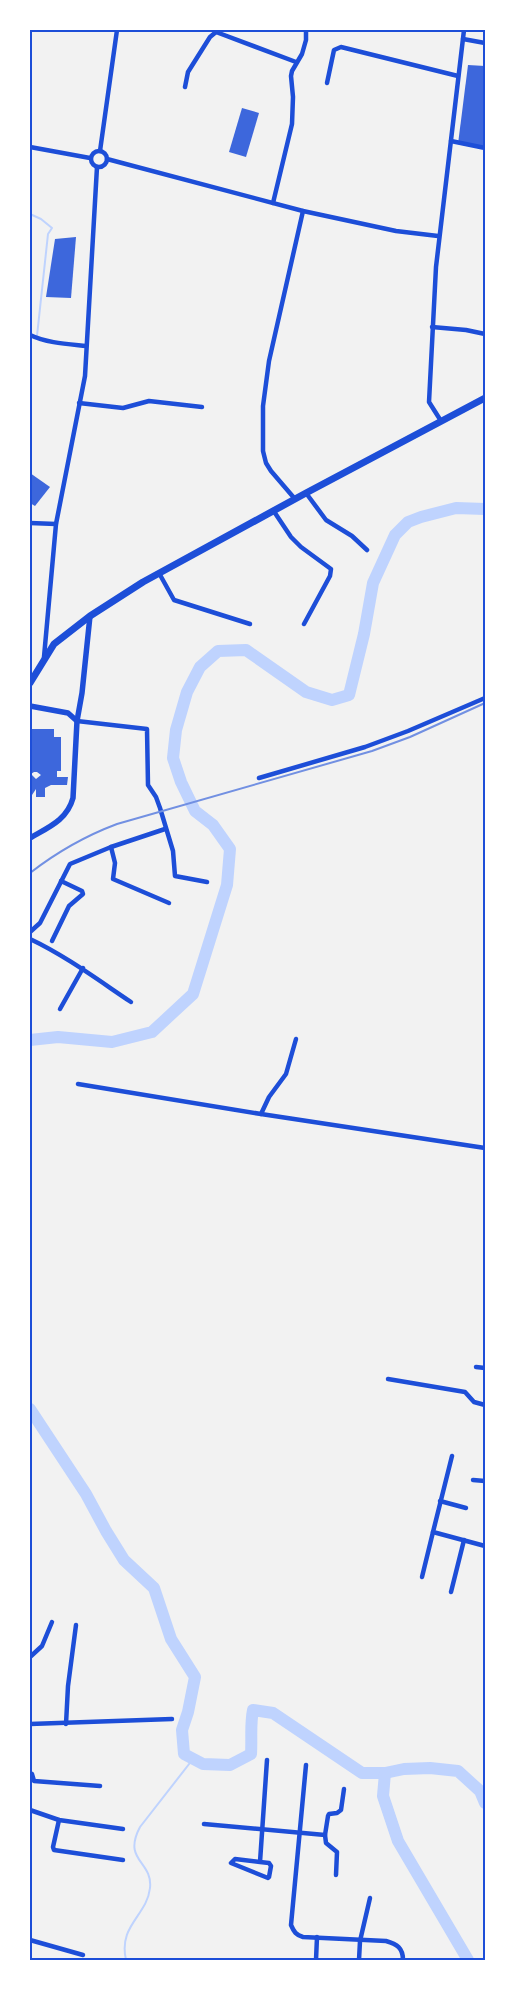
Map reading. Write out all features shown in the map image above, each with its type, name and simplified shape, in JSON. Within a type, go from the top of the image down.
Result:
[{"type":"highway","points":[[30,683],[54,644],[90,616],[159,573],[273,510],[485,398]]},
{"type":"street","points":[[100,151],[117,30]]},
{"type":"street","points":[[273,203],[292,124],[293,97],[290,76],[304,47],[306,30]]},
{"type":"street","points":[[441,421],[430,402],[432,327],[438,236],[464,30]]},
{"type":"street","points":[[185,87],[188,72],[210,37],[216,32],[296,62]]},
{"type":"street","points":[[463,39],[485,43]]},
{"type":"street","points":[[327,83],[334,50],[341,47],[458,76]]},
{"type":"street","points":[[451,141],[485,148]]},
{"type":"street","points":[[30,147],[90,158]]},
{"type":"street","points":[[90,158],[95,152],[100,151],[105,154],[107,159],[303,211],[396,231],[438,236]]},
{"type":"street","points":[[90,158],[92,164],[97,167],[102,166],[107,159]]},
{"type":"street","points":[[44,661],[56,524],[85,376],[97,167]]},
{"type":"street","points":[[295,499],[271,472],[266,463],[263,451],[263,406],[269,361],[303,211]]},
{"type":"street","points":[[432,327],[485,334]]},
{"type":"street","points":[[30,335],[59,343],[86,346]]},
{"type":"street","points":[[79,403],[123,408],[149,401],[202,407]]},
{"type":"street","points":[[306,493],[326,520],[352,536],[367,550]]},
{"type":"street","points":[[273,510],[301,547],[331,569],[330,576],[304,624]]},
{"type":"street","points":[[30,523],[56,524]]},
{"type":"street","points":[[159,573],[174,600],[250,624]]},
{"type":"street","points":[[30,838],[60,821],[70,807],[75,788],[77,721],[82,693],[90,616]]},
{"type":"street","points":[[259,778],[365,747],[408,732],[485,698]]},
{"type":"street","points":[[30,706],[68,713],[77,721],[148,729],[148,785],[156,796],[173,850],[176,876],[206,882]]},
{"type":"street","points":[[30,932],[40,923],[70,864],[166,830]]},
{"type":"street","points":[[111,848],[115,863],[114,880],[169,903]]},
{"type":"street","points":[[52,940],[70,906],[83,894],[82,891],[61,881]]},
{"type":"street","points":[[30,938],[82,968],[131,1002]]},
{"type":"street","points":[[60,1009],[82,968]]},
{"type":"street","points":[[261,1114],[269,1096],[286,1074],[296,1038]]},
{"type":"street","points":[[78,1084],[485,1148]]},
{"type":"street","points":[[476,1367],[485,1368]]},
{"type":"street","points":[[388,1378],[465,1392],[474,1402],[485,1405]]},
{"type":"street","points":[[422,1577],[452,1456]]},
{"type":"street","points":[[473,1480],[485,1481]]},
{"type":"street","points":[[440,1501],[466,1508]]},
{"type":"street","points":[[432,1532],[485,1546]]},
{"type":"street","points":[[451,1592],[464,1540]]},
{"type":"street","points":[[30,1656],[42,1646],[52,1622]]},
{"type":"street","points":[[66,1724],[68,1686],[76,1625]]},
{"type":"street","points":[[30,1724],[172,1719]]},
{"type":"street","points":[[260,1862],[267,1760]]},
{"type":"street","points":[[306,1765],[291,1925],[297,1935],[360,1941],[386,1941],[400,1948],[402,1960]]},
{"type":"street","points":[[30,1773],[34,1781],[100,1786]]},
{"type":"street","points":[[336,1876],[337,1852],[326,1842],[325,1835],[329,1814],[338,1813],[341,1810],[344,1789]]},
{"type":"street","points":[[30,1810],[59,1820],[123,1829]]},
{"type":"street","points":[[59,1820],[54,1850],[123,1860]]},
{"type":"street","points":[[204,1824],[325,1835]]},
{"type":"street","points":[[235,1859],[260,1862],[269,1863],[271,1866],[268,1878],[231,1863],[235,1859]]},
{"type":"street","points":[[359,1960],[360,1941],[370,1898]]},
{"type":"street","points":[[316,1960],[317,1938]]},
{"type":"street","points":[[30,1940],[83,1955]]},
{"type":"building","points":[[468,65],[485,66],[485,149],[458,144]]},
{"type":"building","points":[[242,108],[259,113],[246,157],[229,152]]},
{"type":"building","points":[[76,237],[71,298],[46,297],[55,239]]},
{"type":"building","points":[[30,473],[50,487],[35,506],[30,503]]},
{"type":"building","points":[[30,729],[54,729],[54,737],[61,737],[61,771],[57,771],[57,777],[68,777],[67,785],[51,785],[45,788],[45,797],[36,797],[36,789],[32,795],[30,794]],"holes":[[[37,772],[41,775],[36,779],[31,774]]]},
{"type":"waterway","points":[[30,214],[41,219],[52,228],[48,234],[37,336]]},
{"type":"waterway","points":[[30,1040],[58,1037],[112,1042],[152,1032],[193,994],[227,885],[230,849],[213,825],[195,811],[181,782],[173,758],[176,730],[187,692],[200,667],[218,651],[246,650],[306,692],[332,700],[349,695],[364,634],[373,583],[395,535],[408,522],[421,517],[456,508],[485,509]]},
{"type":"waterway","points":[[30,1409],[86,1494],[124,1560],[154,1588],[171,1639],[195,1677],[188,1712],[182,1730],[184,1754],[203,1764],[230,1765],[251,1754],[253,1710],[273,1713],[362,1773],[385,1773],[404,1769],[430,1768],[458,1771],[480,1791],[485,1803]]},
{"type":"waterway","points":[[126,1960],[126,1938],[129,1929],[148,1898],[150,1888],[150,1879],[136,1854],[134,1847],[135,1838],[140,1827],[193,1759]]},
{"type":"waterway","points":[[385,1773],[383,1796],[398,1841],[468,1960]]},
{"type":"railway","points":[[30,873],[72,845],[117,824],[372,751],[410,737],[485,703]]}]
